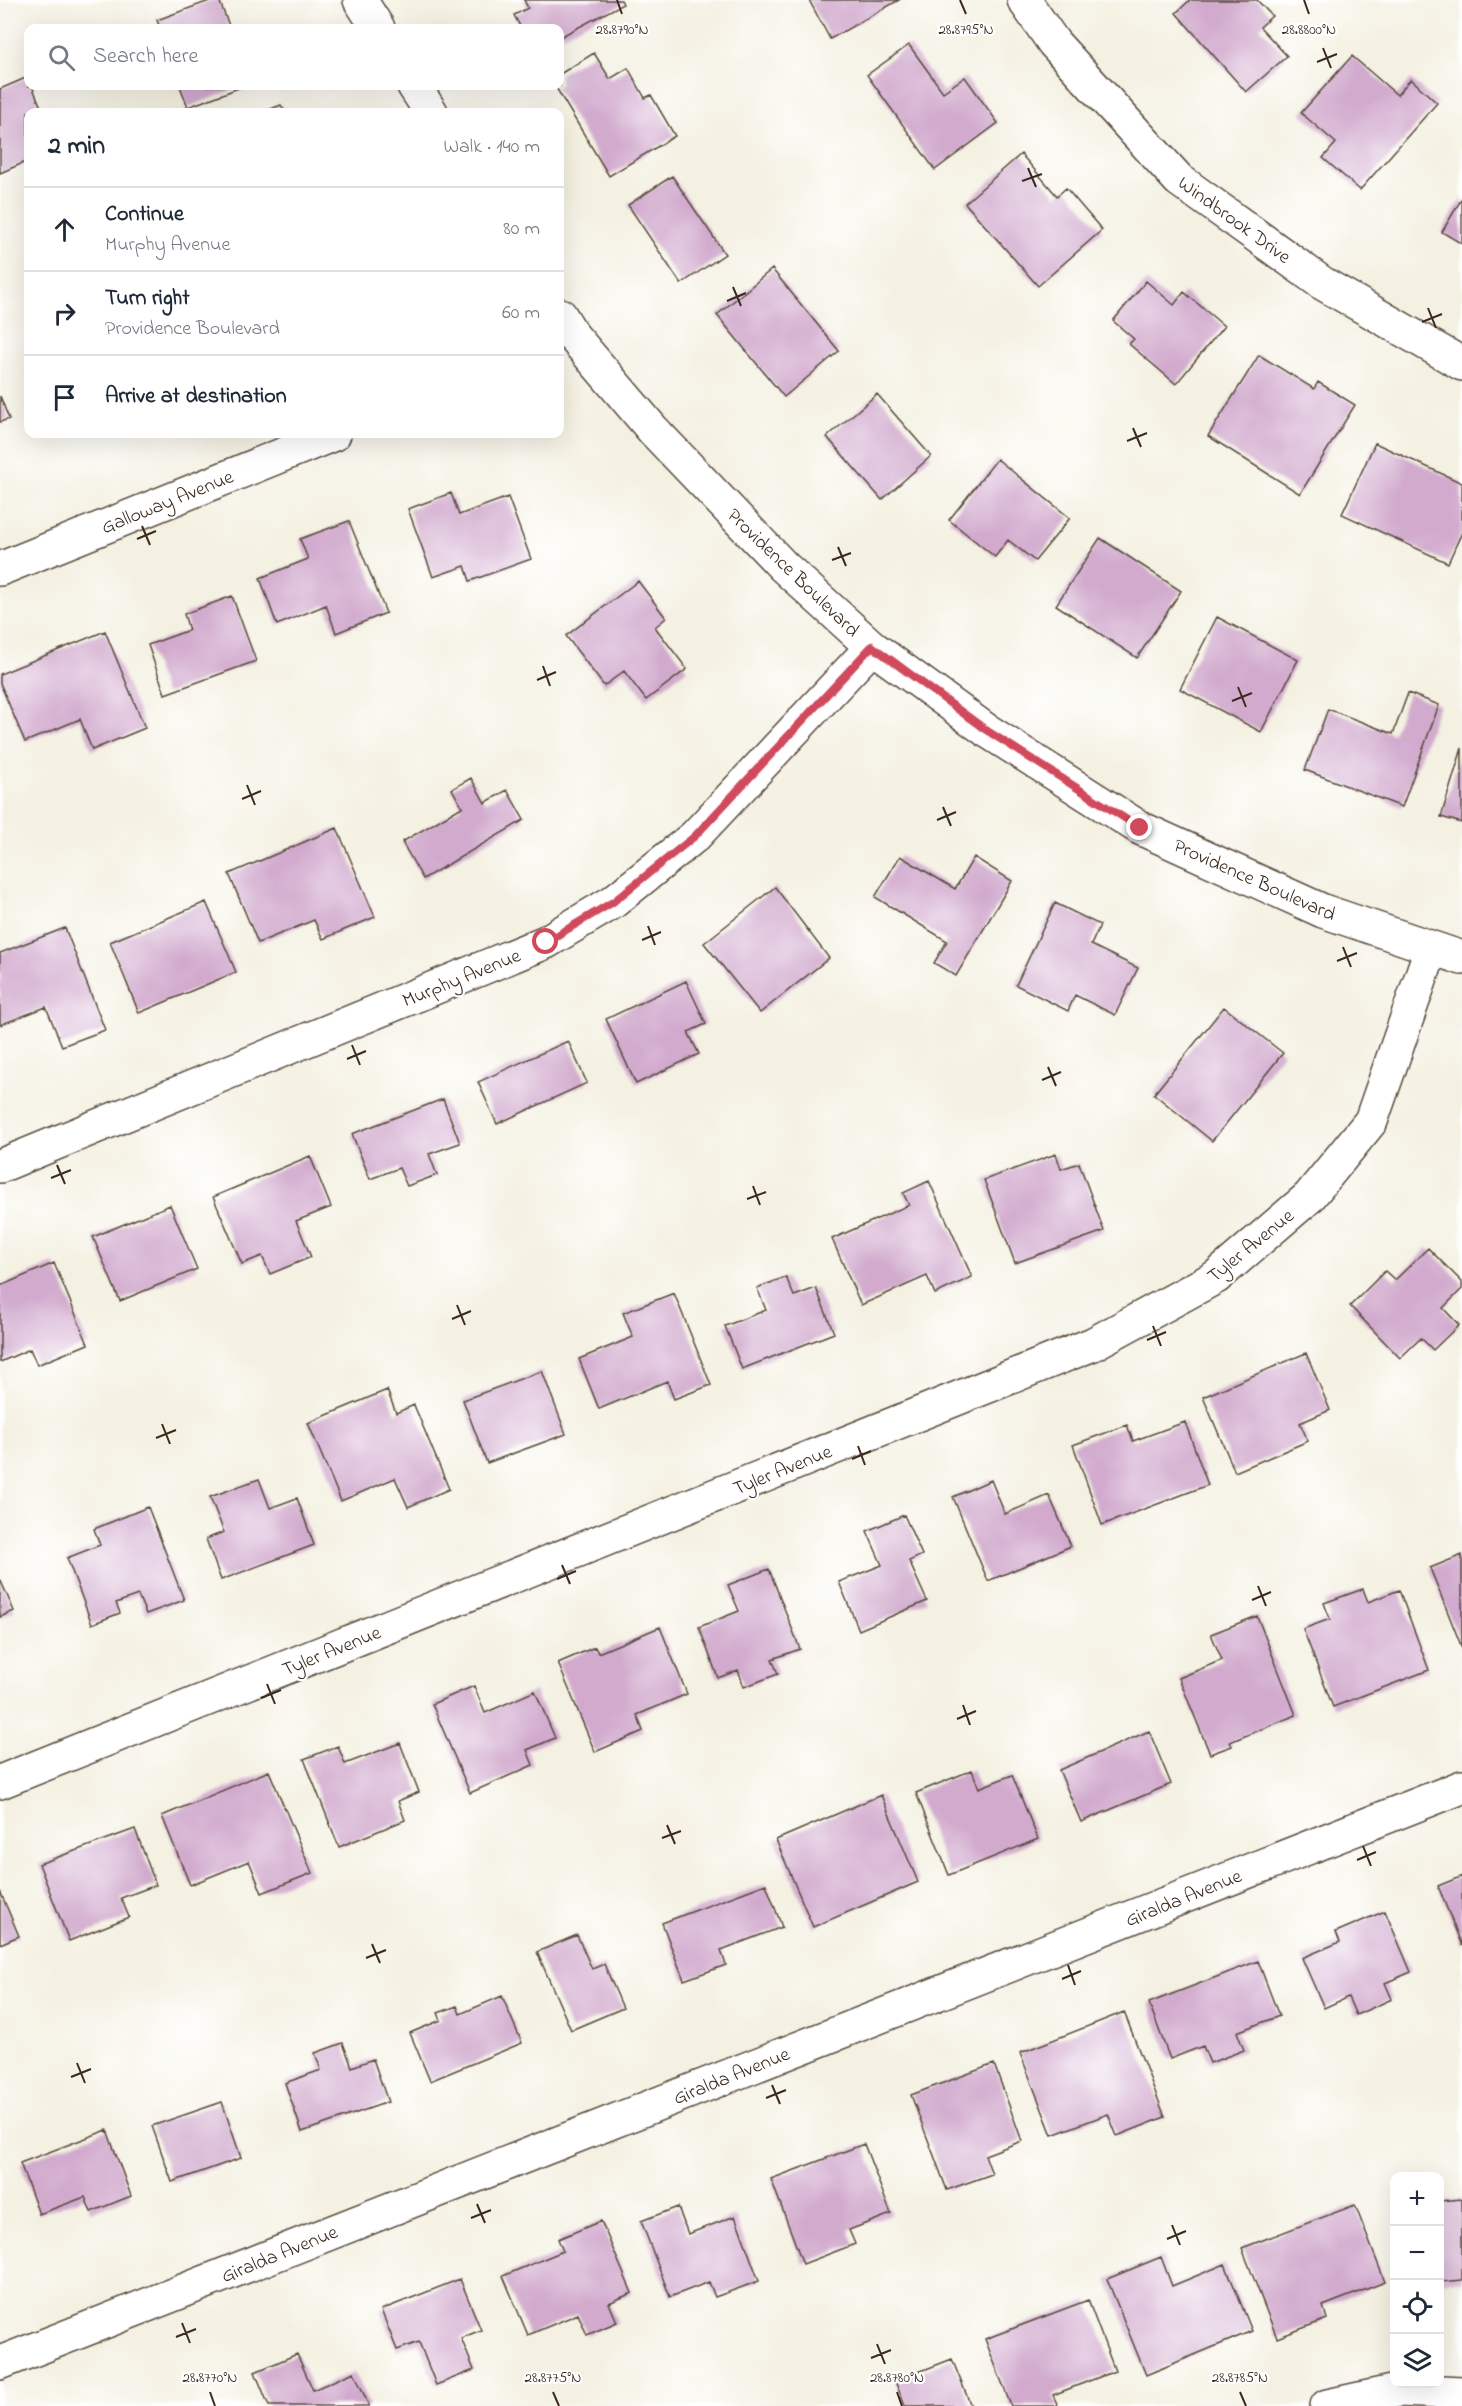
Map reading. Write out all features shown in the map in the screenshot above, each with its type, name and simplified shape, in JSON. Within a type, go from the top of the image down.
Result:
[{"type":"street","points":[[360,0],[375,24]]},
{"type":"street","name":"Windbrook Drive","points":[[1024,0],[1054,43],[1179,180],[1322,283],[1462,364]]},
{"type":"street","points":[[417,90],[428,108]]},
{"type":"street","name":"Providence Boulevard","points":[[564,331],[653,430],[783,566],[872,646],[986,730],[1140,828],[1323,910],[1462,958]]},
{"type":"street","name":"Galloway Avenue","points":[[0,569],[324,438]]},
{"type":"street","name":"Murphy Avenue","points":[[0,1166],[555,936],[613,902],[695,836],[872,646]]},
{"type":"street","name":"Tyler Avenue","points":[[0,1782],[1093,1344],[1216,1276],[1309,1197],[1371,1121],[1431,949]]},
{"type":"street","name":"Giralda Avenue","points":[[0,2363],[1462,1787]]},
{"type":"street","points":[[1327,2406],[1400,2390],[1462,2393]]},
{"type":"building","points":[[212,0],[219,0],[228,24],[158,24],[157,20]]},
{"type":"building","points":[[524,0],[621,0],[623,4],[564,35],[564,24],[519,24],[514,15],[528,8]]},
{"type":"building","points":[[809,0],[899,0],[830,39]]},
{"type":"building","points":[[1190,0],[1257,0],[1272,16],[1260,27],[1287,56],[1246,92],[1176,13]]},
{"type":"building","points":[[909,45],[943,92],[965,77],[998,123],[935,170],[867,75]]},
{"type":"building","points":[[594,53],[610,79],[628,68],[645,98],[651,95],[675,136],[609,176],[557,90],[564,90],[564,72]]},
{"type":"building","points":[[1352,56],[1397,95],[1411,79],[1437,103],[1360,190],[1323,158],[1336,143],[1301,113]]},
{"type":"building","points":[[24,79],[24,90],[34,90],[41,108],[24,108],[24,163],[0,173],[0,89]]},
{"type":"building","points":[[182,90],[233,90],[188,107]]},
{"type":"building","points":[[1021,154],[1057,196],[1066,188],[1102,230],[1038,286],[965,203]]},
{"type":"building","points":[[672,176],[725,254],[681,284],[628,205]]},
{"type":"building","points":[[1462,198],[1462,244],[1442,232]]},
{"type":"building","points":[[772,269],[839,351],[784,397],[717,315]]},
{"type":"building","points":[[1146,281],[1174,305],[1184,292],[1224,326],[1176,384],[1129,344],[1134,339],[1113,321]]},
{"type":"building","points":[[1259,355],[1314,389],[1318,382],[1355,405],[1300,494],[1208,436]]},
{"type":"building","points":[[877,394],[931,456],[882,500],[827,437]]},
{"type":"building","points":[[0,396],[9,419],[0,422]]},
{"type":"building","points":[[1375,443],[1462,483],[1462,532],[1448,563],[1342,514]]},
{"type":"building","points":[[997,459],[1070,518],[1035,561],[1008,540],[995,557],[949,520]]},
{"type":"building","points":[[451,493],[459,515],[508,497],[531,559],[470,581],[465,566],[433,577],[408,509]]},
{"type":"building","points":[[349,521],[386,613],[336,633],[326,605],[277,625],[260,578],[308,559],[300,539]]},
{"type":"building","points":[[1100,538],[1181,591],[1137,658],[1056,605]]},
{"type":"building","points":[[638,581],[666,618],[655,627],[687,669],[646,700],[624,671],[604,686],[566,636]]},
{"type":"building","points":[[232,596],[256,661],[165,694],[148,645],[189,630],[184,614]]},
{"type":"building","points":[[1217,617],[1298,660],[1261,732],[1180,689]]},
{"type":"building","points":[[105,631],[145,728],[92,750],[80,719],[25,742],[0,683],[0,674]]},
{"type":"building","points":[[1408,693],[1439,705],[1402,807],[1305,770],[1328,709],[1393,734]]},
{"type":"building","points":[[1462,748],[1462,823],[1441,817]]},
{"type":"building","points":[[471,778],[485,803],[507,790],[524,820],[423,879],[402,842],[462,807],[452,789]]},
{"type":"building","points":[[337,828],[375,917],[323,939],[314,920],[258,943],[229,874]]},
{"type":"building","points":[[900,856],[955,889],[974,857],[1012,881],[956,976],[934,963],[947,941],[875,897]]},
{"type":"building","points":[[775,887],[829,958],[760,1013],[704,943]]},
{"type":"building","points":[[206,902],[236,972],[139,1013],[110,942]]},
{"type":"building","points":[[1055,903],[1100,925],[1091,945],[1138,968],[1115,1015],[1075,995],[1068,1011],[1016,985]]},
{"type":"building","points":[[65,928],[105,1030],[62,1046],[46,1007],[0,1025],[0,953]]},
{"type":"building","points":[[686,981],[706,1024],[688,1032],[699,1054],[636,1084],[606,1019]]},
{"type":"building","points":[[1224,1007],[1283,1053],[1212,1141],[1154,1094]]},
{"type":"building","points":[[568,1041],[587,1083],[497,1124],[478,1082]]},
{"type":"building","points":[[443,1099],[460,1143],[429,1154],[437,1175],[407,1186],[399,1168],[370,1179],[352,1134]]},
{"type":"building","points":[[1056,1154],[1061,1169],[1079,1163],[1104,1231],[1015,1263],[984,1180]]},
{"type":"building","points":[[310,1156],[331,1207],[296,1221],[311,1257],[270,1274],[262,1256],[242,1264],[213,1197]]},
{"type":"building","points":[[929,1181],[972,1277],[935,1294],[927,1276],[861,1305],[832,1239],[909,1205],[903,1193]]},
{"type":"building","points":[[170,1205],[197,1269],[120,1301],[93,1237]]},
{"type":"building","points":[[1428,1248],[1462,1282],[1462,1289],[1443,1308],[1459,1325],[1433,1350],[1421,1338],[1400,1358],[1350,1306],[1385,1271],[1395,1280]]},
{"type":"building","points":[[54,1263],[88,1344],[37,1365],[30,1349],[0,1362],[0,1286]]},
{"type":"building","points":[[786,1277],[794,1296],[816,1288],[834,1333],[742,1369],[725,1326],[766,1310],[757,1288]]},
{"type":"building","points":[[674,1293],[711,1385],[674,1399],[667,1381],[599,1409],[579,1359],[633,1337],[623,1313]]},
{"type":"building","points":[[1306,1353],[1330,1410],[1300,1423],[1308,1441],[1235,1472],[1203,1397]]},
{"type":"building","points":[[542,1371],[566,1434],[487,1463],[463,1400]]},
{"type":"building","points":[[387,1390],[396,1413],[414,1405],[449,1489],[408,1507],[395,1478],[341,1501],[308,1423]]},
{"type":"building","points":[[1185,1422],[1208,1485],[1102,1525],[1073,1445],[1127,1425],[1133,1441]]},
{"type":"building","points":[[259,1479],[270,1508],[297,1498],[314,1545],[221,1580],[206,1539],[224,1532],[210,1497]]},
{"type":"building","points":[[991,1480],[1005,1514],[1049,1495],[1071,1546],[988,1581],[953,1497]]},
{"type":"building","points":[[148,1507],[184,1600],[146,1614],[138,1595],[116,1603],[120,1613],[92,1624],[67,1558],[100,1545],[94,1529]]},
{"type":"building","points":[[904,1515],[922,1555],[909,1561],[927,1601],[859,1630],[839,1582],[882,1565],[867,1531]]},
{"type":"building","points":[[1462,1555],[1462,1648],[1430,1568]]},
{"type":"building","points":[[769,1569],[800,1649],[772,1659],[778,1674],[744,1687],[738,1670],[718,1678],[699,1627],[739,1611],[728,1585]]},
{"type":"building","points":[[0,1579],[14,1611],[0,1617]]},
{"type":"building","points":[[1363,1589],[1368,1602],[1399,1590],[1429,1670],[1333,1707],[1303,1629],[1330,1619],[1324,1603]]},
{"type":"building","points":[[1257,1616],[1296,1715],[1230,1742],[1232,1746],[1210,1754],[1179,1678],[1222,1660],[1211,1634]]},
{"type":"building","points":[[660,1627],[687,1694],[637,1715],[643,1731],[595,1752],[558,1663],[595,1647],[598,1653]]},
{"type":"building","points":[[474,1686],[485,1713],[535,1691],[555,1738],[527,1750],[533,1765],[470,1793],[432,1704]]},
{"type":"building","points":[[1149,1731],[1171,1784],[1081,1822],[1059,1770]]},
{"type":"building","points":[[400,1743],[419,1792],[398,1801],[405,1820],[339,1847],[304,1759],[338,1746],[345,1764]]},
{"type":"building","points":[[972,1770],[979,1788],[1012,1775],[1038,1839],[949,1875],[916,1793]]},
{"type":"building","points":[[269,1771],[312,1873],[262,1893],[249,1861],[190,1885],[162,1816]]},
{"type":"building","points":[[881,1795],[918,1882],[813,1927],[776,1840]]},
{"type":"building","points":[[135,1829],[156,1885],[121,1898],[129,1917],[69,1941],[39,1864]]},
{"type":"building","points":[[1462,1876],[1462,1946],[1438,1886]]},
{"type":"building","points":[[766,1884],[782,1927],[721,1950],[726,1965],[684,1980],[662,1923]]},
{"type":"building","points":[[0,1891],[19,1936],[0,1944]]},
{"type":"building","points":[[1385,1911],[1411,1972],[1385,1983],[1392,1999],[1356,2015],[1348,1997],[1324,2008],[1302,1958],[1340,1942],[1336,1932]]},
{"type":"building","points":[[577,1935],[592,1969],[604,1964],[623,2008],[571,2030],[537,1952]]},
{"type":"building","points":[[1258,1961],[1279,2016],[1237,2032],[1244,2050],[1210,2063],[1203,2046],[1170,2059],[1149,2003]]},
{"type":"building","points":[[502,1996],[522,2043],[430,2081],[410,2033],[441,2020],[438,2013],[457,2006],[460,2014]]},
{"type":"building","points":[[1124,2012],[1165,2117],[1117,2136],[1108,2114],[1052,2135],[1020,2053]]},
{"type":"building","points":[[343,2043],[352,2067],[373,2059],[388,2102],[302,2132],[285,2083],[321,2070],[315,2053]]},
{"type":"building","points":[[994,2064],[1022,2141],[985,2155],[992,2174],[947,2190],[911,2095]]},
{"type":"building","points":[[222,2102],[241,2158],[172,2182],[152,2126]]},
{"type":"building","points":[[107,2130],[131,2196],[91,2212],[85,2197],[39,2214],[20,2163]]},
{"type":"building","points":[[864,2144],[891,2214],[849,2230],[855,2244],[803,2264],[771,2179]]},
{"type":"building","points":[[1462,2199],[1462,2280],[1444,2282],[1444,2201]]},
{"type":"building","points":[[1355,2205],[1385,2282],[1323,2306],[1327,2319],[1277,2338],[1242,2248]]},
{"type":"building","points":[[678,2207],[688,2234],[735,2216],[759,2281],[715,2297],[709,2282],[670,2297],[641,2221]]},
{"type":"building","points":[[601,2221],[632,2293],[609,2303],[617,2322],[587,2335],[578,2314],[528,2335],[503,2276],[563,2251],[558,2239]]},
{"type":"building","points":[[1161,2257],[1172,2286],[1225,2264],[1252,2331],[1146,2375],[1107,2279]]},
{"type":"building","points":[[460,2279],[481,2330],[461,2338],[474,2370],[436,2385],[419,2342],[397,2350],[381,2310]]},
{"type":"building","points":[[1088,2300],[1115,2371],[1053,2395],[1058,2406],[1011,2406],[985,2339]]},
{"type":"building","points":[[297,2354],[313,2390],[354,2372],[369,2406],[269,2406],[255,2372]]},
{"type":"building","points":[[952,2359],[971,2406],[905,2406],[895,2381]]},
{"type":"route","points":[[546,942],[613,902],[695,836],[872,646],[986,730],[1140,828]]}]
